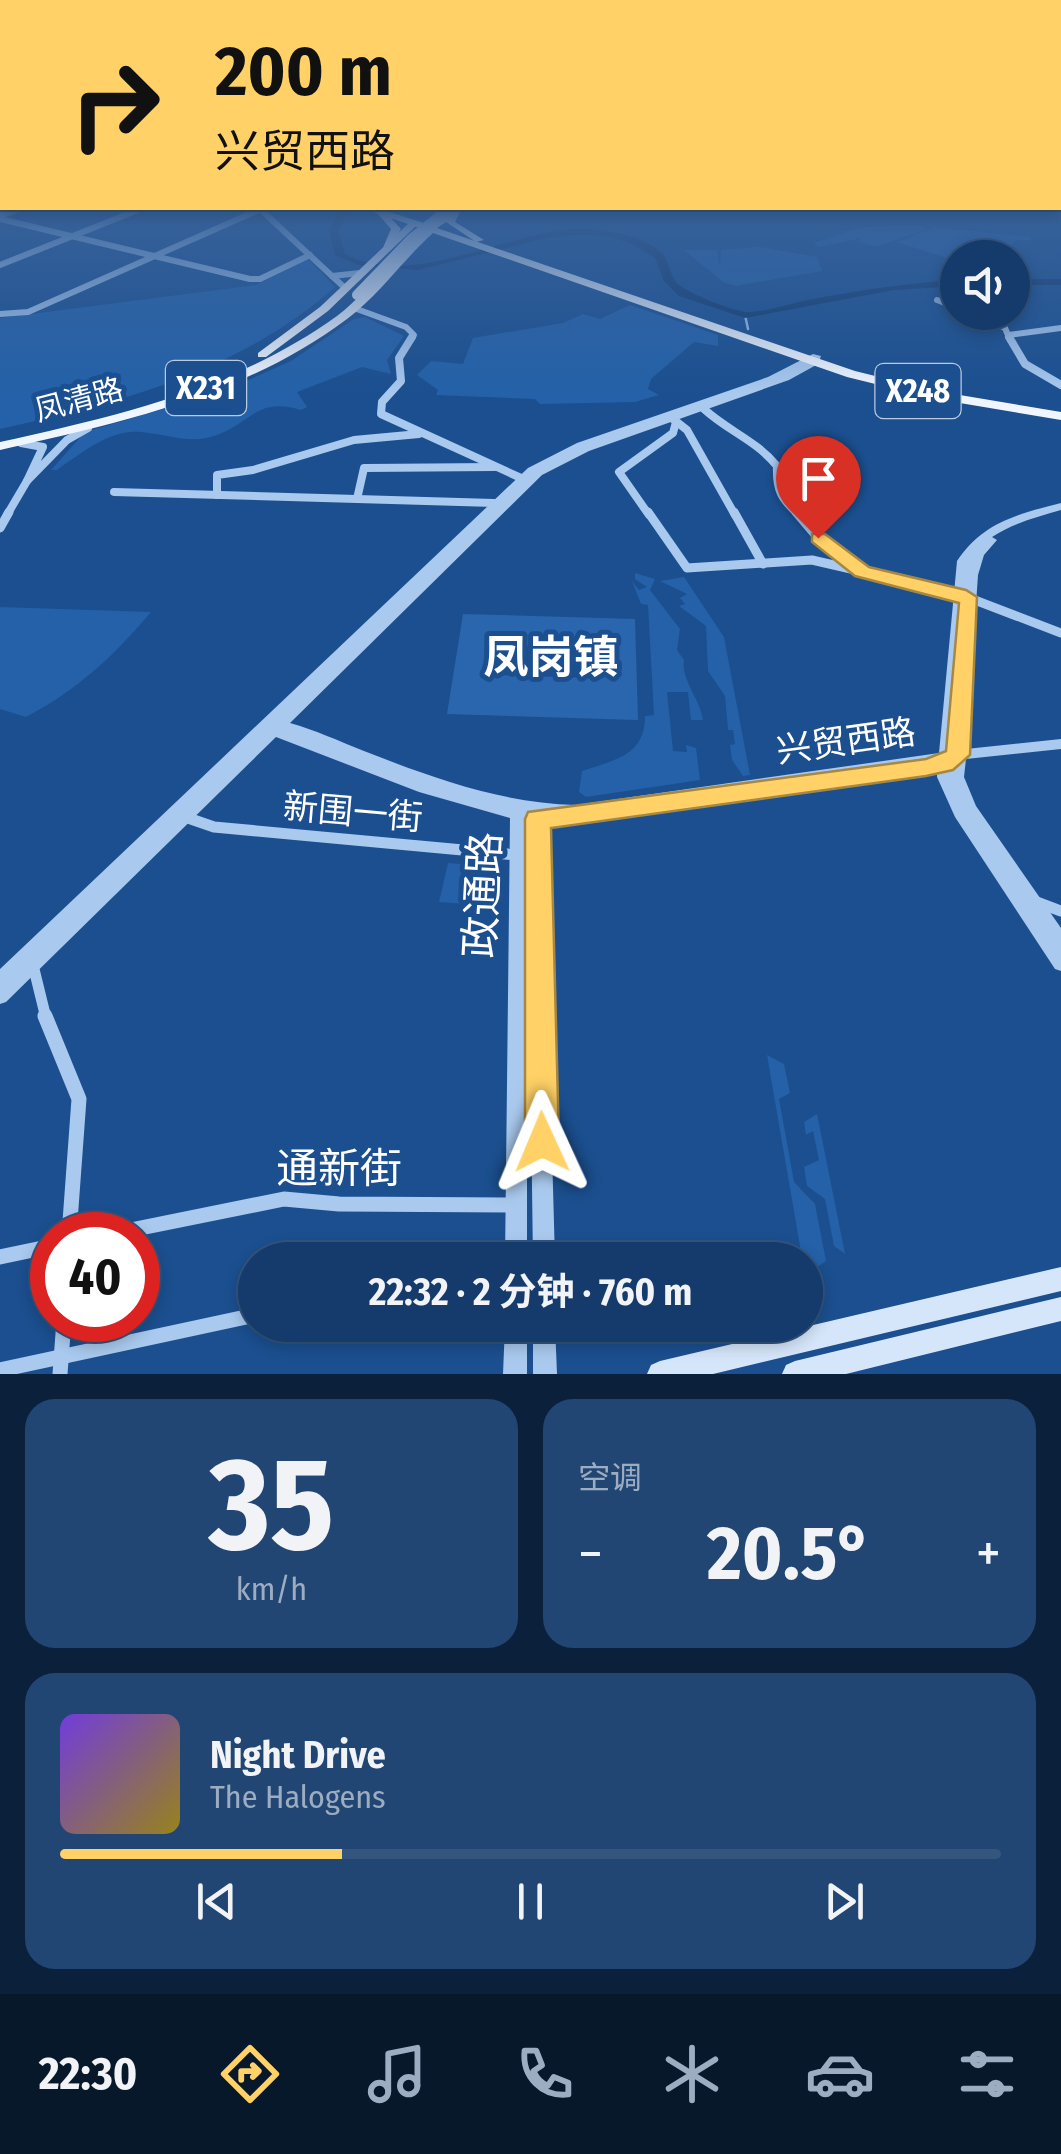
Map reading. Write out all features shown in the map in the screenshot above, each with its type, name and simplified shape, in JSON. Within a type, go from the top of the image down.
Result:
[{"type":"main road","name":"凤清路","points":[[351,296],[360,273],[368,265]]},
{"type":"main road","name":"凤清路","points":[[3,443],[146,402],[305,344],[383,265]]},
{"type":"main road","name":"凤清路","points":[[351,296],[384,265]]},
{"type":"main road","name":"凤清路","points":[[3,443],[104,421],[222,383],[274,353],[395,265]]},
{"type":"main road","name":"X248","points":[[542,265],[812,359],[918,391],[1061,413]]},
{"type":"main road","points":[[660,1374],[1061,1278]]},
{"type":"main road","points":[[795,1374],[1061,1309]]},
{"type":"street","points":[[0,314],[28,312],[133,265]]},
{"type":"street","points":[[192,265],[255,280],[288,265]]},
{"type":"street","points":[[321,265],[351,296],[413,333],[414,340],[399,358],[401,381],[380,408],[386,418],[521,478]]},
{"type":"street","points":[[332,276],[360,273]]},
{"type":"street","points":[[1008,334],[1061,328]]},
{"type":"street","points":[[1005,330],[1028,370],[1061,385]]},
{"type":"street","points":[[0,980],[538,473],[585,449],[674,421],[786,378],[812,359]]},
{"type":"street","points":[[0,997],[521,478],[568,450],[772,379],[812,359]]},
{"type":"street","points":[[704,409],[728,431],[761,446],[777,466],[776,486],[783,501],[834,552],[862,571]]},
{"type":"street","points":[[27,481],[72,436],[104,421]]},
{"type":"street","points":[[674,421],[686,430],[763,564]]},
{"type":"street","points":[[674,421],[673,433],[619,472],[687,568],[812,560],[834,552]]},
{"type":"street","points":[[217,495],[221,488],[217,475],[253,470],[354,440],[420,434]]},
{"type":"street","points":[[0,528],[43,448],[3,443]]},
{"type":"street","points":[[357,499],[364,468],[495,466]]},
{"type":"street","points":[[114,492],[494,503]]},
{"type":"street","points":[[1061,509],[1000,526],[977,541],[963,560],[964,598],[946,786],[1061,964]]},
{"type":"street","points":[[812,560],[964,598],[1061,633]]},
{"type":"street","name":"兴贸西路","points":[[273,726],[530,815],[578,818],[1061,744]]},
{"type":"street","points":[[949,759],[964,796],[1061,942]]},
{"type":"street","name":"政通路","points":[[516,1242],[518,855],[530,815]]},
{"type":"street","name":"政通路","points":[[530,815],[543,1242]]},
{"type":"street","name":"新围一街","points":[[184,817],[214,827],[518,855]]},
{"type":"street","points":[[1033,901],[1061,911]]},
{"type":"street","points":[[32,964],[46,1018],[79,1099],[71,1212]]},
{"type":"street","name":"通新街","points":[[160,1224],[284,1198],[339,1204],[516,1204]]},
{"type":"street","points":[[0,1257],[30,1251]]},
{"type":"street","points":[[0,1370],[61,1365],[238,1319]]},
{"type":"street","points":[[515,1374],[516,1342]]},
{"type":"street","points":[[544,1342],[545,1374]]},
{"type":"shaded area","points":[[296,265],[314,265],[335,287],[260,341],[178,380],[90,408],[0,429],[0,318],[256,285]]},
{"type":"shaded area","points":[[702,265],[820,265],[822,271],[736,286],[723,282]]},
{"type":"shaded area","points":[[630,305],[718,335],[718,346],[694,342],[651,379],[648,389],[659,395],[635,402],[540,404],[535,399],[436,395],[438,390],[417,375],[431,361],[463,364],[473,338],[563,323],[583,314],[600,319]]},
{"type":"shaded area","points":[[365,317],[404,336],[387,360],[391,374],[362,367],[297,392],[307,407],[301,410],[264,409],[207,438],[118,434],[51,470],[85,432],[224,391],[291,361],[354,319]]},
{"type":"shaded area","points":[[635,573],[655,579],[650,590],[680,629],[677,650],[684,660],[685,675],[703,720],[691,720],[688,692],[667,692],[673,751],[687,752],[686,745],[696,748],[700,780],[586,797],[579,792],[582,771],[634,748],[644,729],[645,716],[654,715],[648,605],[641,604],[632,581],[639,590],[647,587],[635,579]]},
{"type":"shaded area","points":[[684,577],[724,637],[750,775],[743,776],[732,760],[733,730],[728,730],[725,696],[708,671],[706,626],[679,606],[685,604],[680,598],[687,594],[660,581]]},
{"type":"shaded area","points":[[0,607],[151,612],[93,671],[62,696],[26,717],[0,709]]},
{"type":"shaded area","points":[[448,863],[474,865],[467,904],[439,902]]},
{"type":"shaded area","points":[[767,1055],[784,1064],[790,1093],[779,1099],[794,1182],[815,1204],[822,1242],[799,1242]]},
{"type":"shaded area","points":[[817,1114],[845,1254],[834,1246],[825,1199],[807,1186],[804,1167],[819,1160],[813,1131],[806,1135],[804,1122]]},
{"type":"building","points":[[463,614],[635,619],[638,720],[447,714]],"holes":[[[498,645],[596,648],[596,678],[495,675]]]},
{"type":"waterway","points":[[378,265],[433,265]]},
{"type":"waterway","points":[[663,265],[669,281],[683,294],[745,315],[894,287],[940,284]]},
{"type":"waterway","points":[[1030,282],[1061,282]]},
{"type":"waterway","points":[[745,315],[748,329]]},
{"type":"district","name":"凤岗镇","points":[[551,658]]},
{"type":"route","points":[[542,1142],[538,819],[578,818],[926,768],[944,764],[958,755],[970,601],[959,594],[862,571],[818,538]]}]
